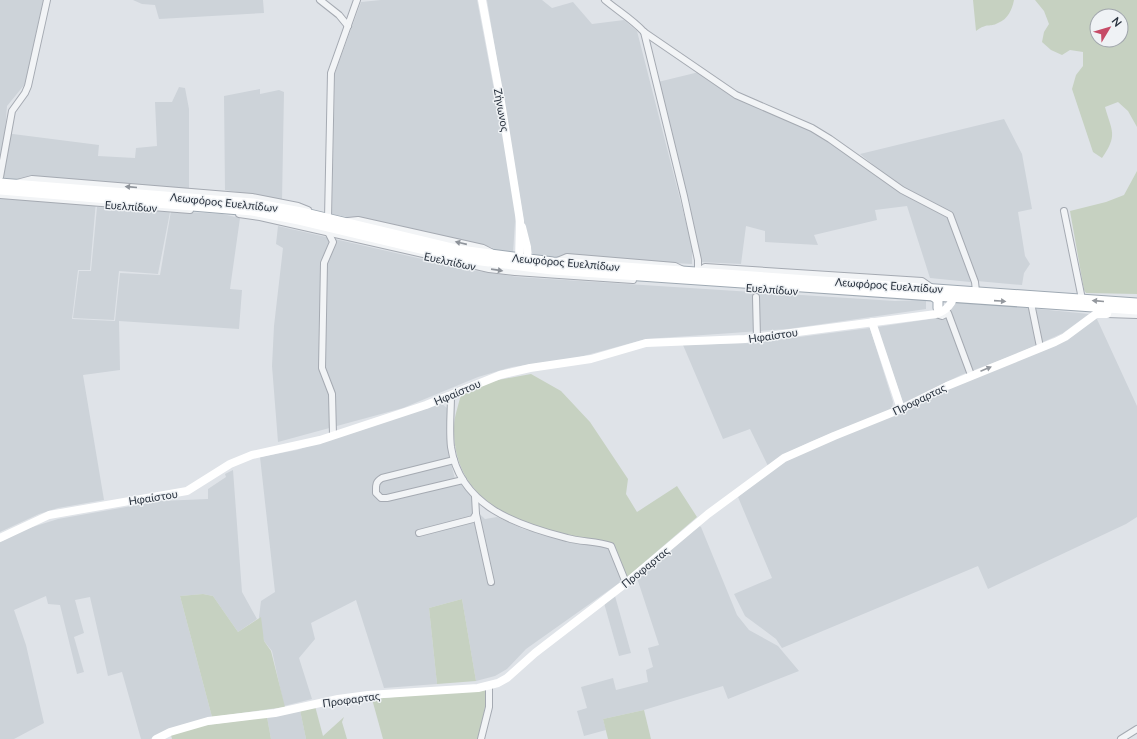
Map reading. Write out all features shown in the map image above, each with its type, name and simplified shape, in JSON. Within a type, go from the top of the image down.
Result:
[{"type":"main road","name":"Λεωφόρος Ευελπίδων","points":[[0,183],[16,191],[118,203],[275,214],[411,249],[479,261],[524,263],[553,262],[709,283],[780,288],[903,294],[933,292]]},
{"type":"main road","name":"Λεωφόρος Ευελπίδων","points":[[0,190],[184,194],[253,203],[328,218],[436,245],[497,256],[578,274],[626,271],[684,271],[933,292],[1108,312],[1137,310]]},
{"type":"main road","name":"Λεωφόρος Ευελπίδων","points":[[952,294],[976,291],[1137,303]]},
{"type":"main road","points":[[933,292],[938,300],[935,312]]},
{"type":"street","points":[[0,177],[12,111],[26,93],[47,0]]},
{"type":"street","points":[[320,0],[339,15],[348,26]]},
{"type":"street","points":[[328,218],[331,73],[357,0]]},
{"type":"street","name":"Ζήνωνος","points":[[482,0],[501,102],[520,221],[524,263]]},
{"type":"street","points":[[605,0],[633,20],[644,32],[736,95],[812,128],[902,190],[950,215],[975,282],[976,291]]},
{"type":"street","points":[[644,32],[698,260],[698,272]]},
{"type":"street","points":[[0,195],[16,191]]},
{"type":"street","name":"Ευελπίδων","points":[[198,208],[260,217],[411,249],[489,269],[578,274]]},
{"type":"street","points":[[1064,211],[1082,299]]},
{"type":"street","points":[[328,232],[333,242],[324,263],[322,368],[332,394],[333,435]]},
{"type":"street","points":[[952,294],[935,312],[942,316],[948,313],[971,376]]},
{"type":"street","points":[[756,297],[757,338]]},
{"type":"street","points":[[1031,303],[1040,347]]},
{"type":"street","name":"Ηφαίστου","points":[[0,538],[49,515],[88,507],[185,492],[196,487],[230,464],[252,455],[301,445],[333,435],[452,395],[500,375],[530,368],[596,358],[646,343],[757,338],[935,312]]},
{"type":"street","points":[[1108,312],[1137,315]]},
{"type":"street","name":"Προφαρτας","points":[[156,739],[170,732],[208,721],[275,712],[338,699],[368,695],[489,686],[507,678],[535,653],[626,583],[708,514],[784,458],[901,409],[971,376],[1065,337],[1096,314],[1108,312]]},
{"type":"street","points":[[872,322],[901,409]]},
{"type":"street","points":[[452,395],[450,440],[454,460],[463,480],[475,496],[508,519],[529,528],[581,542],[611,546],[626,583]]},
{"type":"street","points":[[454,460],[382,478],[378,480],[376,485],[376,493],[381,498],[387,498],[463,480]]},
{"type":"street","points":[[475,496],[476,514],[488,562],[491,582]]},
{"type":"street","points":[[419,533],[466,522],[473,519],[476,514]]},
{"type":"street","points":[[481,739],[490,707],[489,686]]},
{"type":"street","points":[[1121,739],[1137,729]]},
{"type":"shaded area","points":[[0,0],[43,0],[25,84],[7,106],[5,133],[99,145],[98,156],[135,158],[136,148],[157,146],[155,102],[172,102],[179,87],[185,88],[189,109],[189,189],[0,178]]},
{"type":"shaded area","points":[[133,0],[263,0],[264,13],[159,19],[155,5],[142,4]]},
{"type":"shaded area","points":[[381,0],[477,0],[516,206],[513,253],[499,252],[491,247],[332,214],[335,73],[361,2]]},
{"type":"shaded area","points":[[487,0],[542,0],[552,8],[573,2],[592,24],[624,20],[637,31],[692,246],[692,264],[536,256],[532,253],[524,222]]},
{"type":"shaded area","points":[[699,72],[725,90],[816,132],[948,216],[972,277],[970,282],[930,278],[907,206],[875,210],[877,220],[814,235],[818,245],[765,242],[765,231],[746,226],[741,264],[699,262],[658,82]]},
{"type":"shaded area","points":[[260,89],[260,94],[279,90],[284,92],[282,201],[225,190],[224,96]]},
{"type":"shaded area","points":[[1004,119],[1022,154],[1032,209],[1018,212],[1025,256],[1030,264],[1024,273],[1022,285],[977,281],[954,220],[899,186],[860,154]]},
{"type":"shaded area","points":[[0,193],[96,201],[90,270],[78,270],[72,319],[115,321],[120,273],[160,275],[171,211],[222,214],[240,218],[230,289],[242,290],[239,329],[119,321],[120,370],[83,375],[104,500],[58,508],[39,514],[0,532]]},
{"type":"shaded area","points":[[97,207],[170,212],[158,274],[119,271],[114,320],[73,318],[79,271],[91,271]]},
{"type":"shaded area","points":[[278,226],[470,270],[518,277],[895,301],[926,300],[926,309],[788,329],[646,339],[576,358],[512,367],[478,377],[403,408],[278,442],[272,366],[274,326],[283,248],[276,244]]},
{"type":"shaded area","points":[[957,301],[1089,314],[1063,333],[1019,353],[961,375],[903,403],[877,327],[937,318],[948,313]]},
{"type":"shaded area","points":[[1096,317],[1137,406],[1137,517],[1126,524],[988,589],[978,566],[782,648],[776,639],[745,616],[734,594],[772,578],[738,497],[785,460],[1000,365]]},
{"type":"shaded area","points":[[870,328],[893,402],[892,409],[810,442],[781,456],[768,466],[750,429],[723,439],[683,345],[753,343]]},
{"type":"shaded area","points":[[440,402],[448,409],[446,431],[449,456],[455,479],[462,483],[472,497],[473,508],[485,519],[497,517],[523,529],[583,544],[607,546],[611,549],[622,581],[526,649],[507,669],[495,676],[476,681],[462,599],[429,608],[437,684],[384,688],[356,600],[311,623],[315,639],[299,658],[312,699],[284,706],[272,651],[264,641],[259,617],[261,601],[275,592],[260,457],[297,450]]},
{"type":"shaded area","points":[[233,470],[242,592],[257,619],[238,632],[213,596],[203,594],[180,596],[212,717],[150,739],[141,739],[122,672],[108,676],[90,597],[75,600],[84,633],[74,637],[84,672],[77,674],[60,605],[48,604],[46,596],[14,610],[26,645],[44,723],[14,739],[0,739],[0,542],[26,529],[58,519],[160,501],[208,499],[208,489],[226,477],[225,474]]},
{"type":"shaded area","points":[[698,525],[701,527],[737,615],[749,630],[778,646],[799,671],[728,699],[723,686],[644,710],[603,719],[606,730],[584,736],[577,711],[587,708],[581,687],[613,678],[616,690],[648,682],[646,670],[653,667],[648,648],[659,645],[637,578]]},
{"type":"shaded area","points":[[615,596],[631,653],[619,656],[604,603]]},
{"type":"shaded area","points":[[300,710],[306,739],[271,739],[267,717]]},
{"type":"green space","points":[[973,0],[1014,0],[1011,11],[1007,17],[995,24],[983,27],[976,31]]},
{"type":"green space","points":[[1035,0],[1137,0],[1137,127],[1128,111],[1118,102],[1105,107],[1111,128],[1112,138],[1102,158],[1093,152],[1072,89],[1076,75],[1083,66],[1083,52],[1070,50],[1062,55],[1051,50],[1042,42],[1044,32],[1049,24],[1044,11]]},
{"type":"green space","points":[[1137,171],[1137,294],[1086,293],[1084,290],[1070,211],[1106,202],[1124,195]]},
{"type":"green space","points":[[531,374],[561,391],[590,422],[628,479],[626,494],[637,512],[677,486],[697,517],[627,577],[613,545],[559,533],[532,525],[507,514],[486,500],[468,481],[457,457],[454,427],[461,394],[493,381]]},
{"type":"green space","points":[[203,594],[213,596],[238,632],[261,617],[264,641],[271,651],[285,707],[212,717],[180,596]]},
{"type":"green space","points":[[462,599],[476,681],[437,684],[429,608]]},
{"type":"green space","points":[[485,689],[485,707],[479,739],[383,739],[372,699]]},
{"type":"green space","points":[[315,706],[323,736],[344,717],[342,722],[347,739],[306,739],[300,710]]},
{"type":"green space","points":[[644,710],[651,739],[608,739],[603,719]]},
{"type":"green space","points":[[267,717],[271,739],[172,739],[171,735],[199,726]]}]
